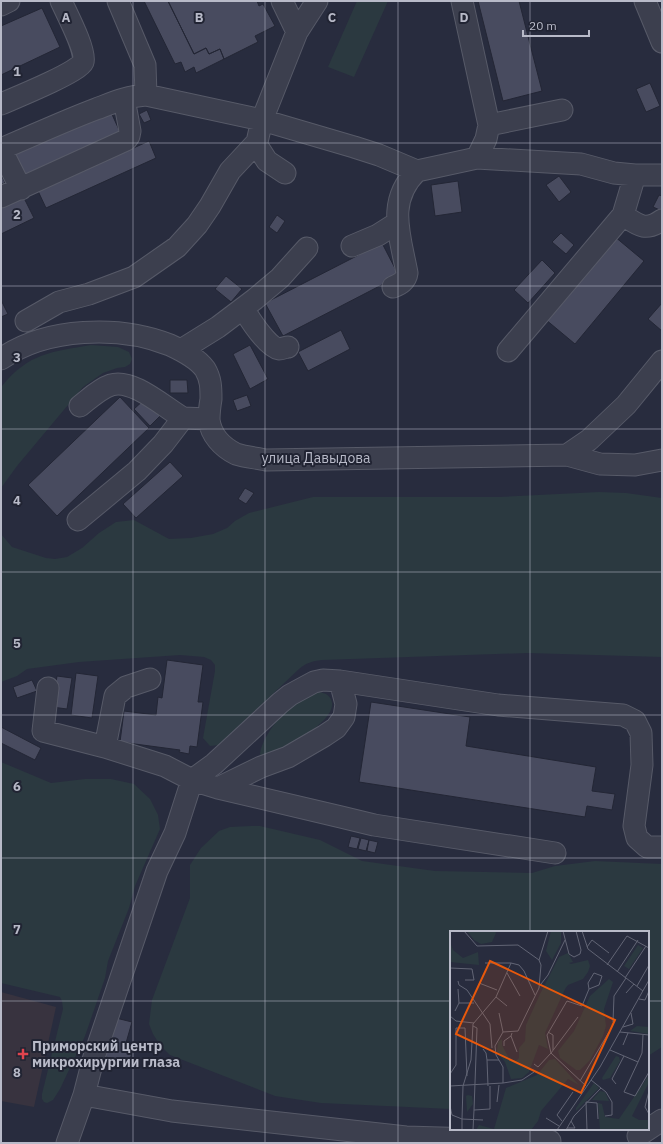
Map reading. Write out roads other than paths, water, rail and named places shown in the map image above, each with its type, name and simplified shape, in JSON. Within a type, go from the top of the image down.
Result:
[{"type":"street","points":[[1,4],[9,1]]},
{"type":"street","points":[[1,104],[63,76],[80,67],[84,61],[83,50],[61,1]]},
{"type":"street","points":[[118,1],[145,65],[146,94]]},
{"type":"street","points":[[282,1],[297,32]]},
{"type":"street","points":[[26,321],[59,302],[89,294],[134,277],[177,247],[197,225],[230,172],[256,144],[262,120],[297,32],[317,1]]},
{"type":"street","points":[[462,1],[489,125],[486,139],[477,158]]},
{"type":"street","points":[[645,1],[662,42]]},
{"type":"street","points":[[21,189],[1,149],[77,116],[124,98],[146,94],[262,120],[360,149],[418,171]]},
{"type":"street","points":[[1,197],[126,140],[130,131],[124,98]]},
{"type":"street","points":[[489,125],[562,110]]},
{"type":"street","points":[[256,144],[267,161],[285,173]]},
{"type":"street","points":[[393,287],[406,278],[407,272],[397,223],[397,210],[408,180],[418,171],[477,158],[582,164],[614,172],[635,175],[662,175]]},
{"type":"street","points":[[508,351],[622,215],[635,175]]},
{"type":"street","points":[[622,215],[640,226],[654,226],[662,220]]},
{"type":"street","points":[[352,246],[378,235],[397,223]]},
{"type":"street","points":[[181,350],[218,327],[243,308],[280,278],[307,248]]},
{"type":"street","points":[[243,308],[266,340],[273,346],[279,349],[288,346]]},
{"type":"street","name":"улица Давыдова","points":[[1,359],[15,350],[47,338],[93,332],[116,332],[136,335],[161,342],[181,350],[195,359],[204,368],[211,386],[209,419],[212,433],[218,441],[237,454],[266,460],[567,455],[600,464],[635,465],[662,460]]},
{"type":"street","points":[[567,455],[589,440],[626,405],[662,361]]},
{"type":"street","points":[[80,406],[102,389],[112,384],[120,384],[144,392],[183,418],[209,419]]},
{"type":"street","points":[[78,520],[137,472],[163,444],[183,418]]},
{"type":"street","points":[[105,747],[115,696],[126,687],[150,679]]},
{"type":"street","points":[[67,1143],[84,1094],[96,1052],[155,879],[175,833],[192,780],[214,764],[280,703],[290,695],[314,682],[323,680],[340,681],[498,705],[624,715],[636,721],[641,733],[642,765],[634,826],[637,838],[647,847],[662,847]]},
{"type":"street","points":[[218,788],[261,767],[288,757],[336,728],[344,717],[346,704],[340,681]]},
{"type":"street","points":[[48,688],[43,731],[105,747],[164,766],[192,780],[218,788],[374,825],[555,853]]},
{"type":"street","points":[[84,1094],[172,1111],[406,1136],[550,1141]]},
{"type":"street","points":[[649,1129],[662,1120]]},
{"type":"street","points":[[638,1136],[647,1130]]},
{"type":"place","name":"Приморский центр микрохирургии глаза","points":[[23,1054]]}]
